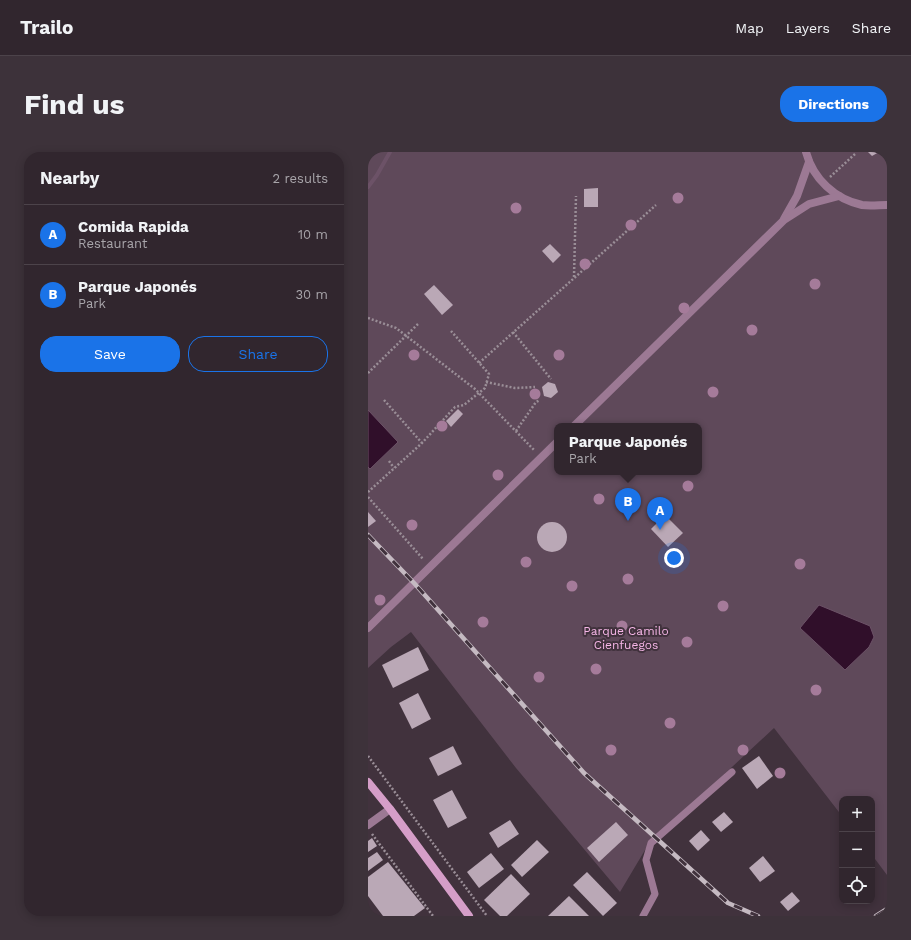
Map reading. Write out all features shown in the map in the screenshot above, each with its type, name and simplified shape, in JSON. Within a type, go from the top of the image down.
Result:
[{"type":"main road","points":[[368,782],[390,809],[469,916]]},
{"type":"street","points":[[806,152],[815,174],[823,183],[839,196],[862,205],[887,205]]},
{"type":"street","points":[[784,220],[797,196],[809,162]]},
{"type":"street","points":[[577,423],[784,220],[809,204],[839,196]]},
{"type":"street","points":[[368,628],[554,445]]},
{"type":"street","points":[[368,825],[390,809]]},
{"type":"lane","points":[[644,916],[654,894],[646,860],[651,843],[732,772]]},
{"type":"path","points":[[823,183],[855,154]]},
{"type":"path","points":[[574,278],[576,196]]},
{"type":"path","points":[[479,362],[656,205]]},
{"type":"path","points":[[368,318],[396,328],[478,393],[542,457]]},
{"type":"path","points":[[368,373],[418,324]]},
{"type":"path","points":[[368,492],[422,443],[456,407],[464,405],[485,388],[489,374],[451,331]]},
{"type":"path","points":[[513,332],[551,379]]},
{"type":"path","points":[[486,382],[515,388],[535,387]]},
{"type":"path","points":[[384,400],[422,443]]},
{"type":"path","points":[[516,431],[536,402],[540,400]]},
{"type":"path","points":[[388,461],[394,468]]},
{"type":"path","points":[[368,497],[430,567]]},
{"type":"path","points":[[368,756],[487,916]]},
{"type":"path","points":[[368,829],[433,916]]},
{"type":"green space","name":"Parque Camilo Cienfuegos","points":[[368,152],[887,152],[887,875],[875,859],[875,796],[839,796],[839,812],[774,728],[648,845],[620,892],[516,768],[411,632],[391,647],[368,668]]},
{"type":"shaded area","points":[[368,410],[398,442],[370,469],[368,467]]},
{"type":"shaded area","points":[[819,605],[870,626],[874,637],[869,647],[845,670],[800,628]]},
{"type":"building","points":[[868,152],[879,152],[872,156]]},
{"type":"building","points":[[598,188],[598,207],[584,207],[584,189]]},
{"type":"building","points":[[550,244],[561,255],[553,263],[542,251]]},
{"type":"building","points":[[434,285],[453,305],[442,315],[424,294]]},
{"type":"building","points":[[548,382],[555,384],[558,392],[551,398],[544,396],[542,387]]},
{"type":"building","points":[[458,409],[463,414],[451,427],[446,421]]},
{"type":"building","points":[[368,512],[376,521],[368,527]]},
{"type":"building","points":[[665,515],[683,533],[668,547],[651,529]]},
{"type":"building","points":[[552,522],[558,523],[566,531],[566,543],[558,551],[552,552],[546,551],[538,543],[537,537],[538,531],[546,523]]},
{"type":"building","points":[[418,647],[429,670],[393,688],[382,665]]},
{"type":"building","points":[[418,693],[431,719],[412,729],[399,703]]},
{"type":"building","points":[[453,746],[462,764],[438,776],[429,758]]},
{"type":"building","points":[[759,756],[773,776],[757,789],[742,768]]},
{"type":"building","points":[[452,790],[467,818],[448,828],[433,800]]},
{"type":"building","points":[[724,812],[733,822],[721,832],[712,822]]},
{"type":"building","points":[[510,820],[519,834],[498,848],[489,833]]},
{"type":"building","points":[[616,822],[628,835],[599,862],[587,848]]},
{"type":"building","points":[[701,830],[710,840],[698,851],[689,841]]},
{"type":"building","points":[[372,838],[377,846],[368,852],[368,841]]},
{"type":"building","points":[[537,840],[549,852],[522,877],[511,865]]},
{"type":"building","points":[[377,852],[383,860],[368,871],[368,858]]},
{"type":"building","points":[[491,853],[504,869],[479,888],[467,872]]},
{"type":"building","points":[[763,856],[775,871],[760,882],[749,868]]},
{"type":"building","points":[[388,862],[425,908],[414,916],[383,916],[368,896],[368,877]]},
{"type":"building","points":[[587,872],[617,903],[603,916],[573,885]]},
{"type":"building","points":[[511,874],[530,894],[507,916],[500,916],[484,900]]},
{"type":"building","points":[[792,892],[800,901],[788,911],[780,902]]},
{"type":"building","points":[[569,896],[589,916],[548,916]]},
{"type":"waterway","points":[[368,187],[377,175],[390,152]]},
{"type":"railway","points":[[368,535],[414,583],[584,773],[728,903],[758,916]]},
{"type":"railway","points":[[876,916],[887,909]]},
{"type":"place","name":"Parque Japonés","points":[[628,521]]},
{"type":"place","name":"Comida Rapida","points":[[660,530]]}]
